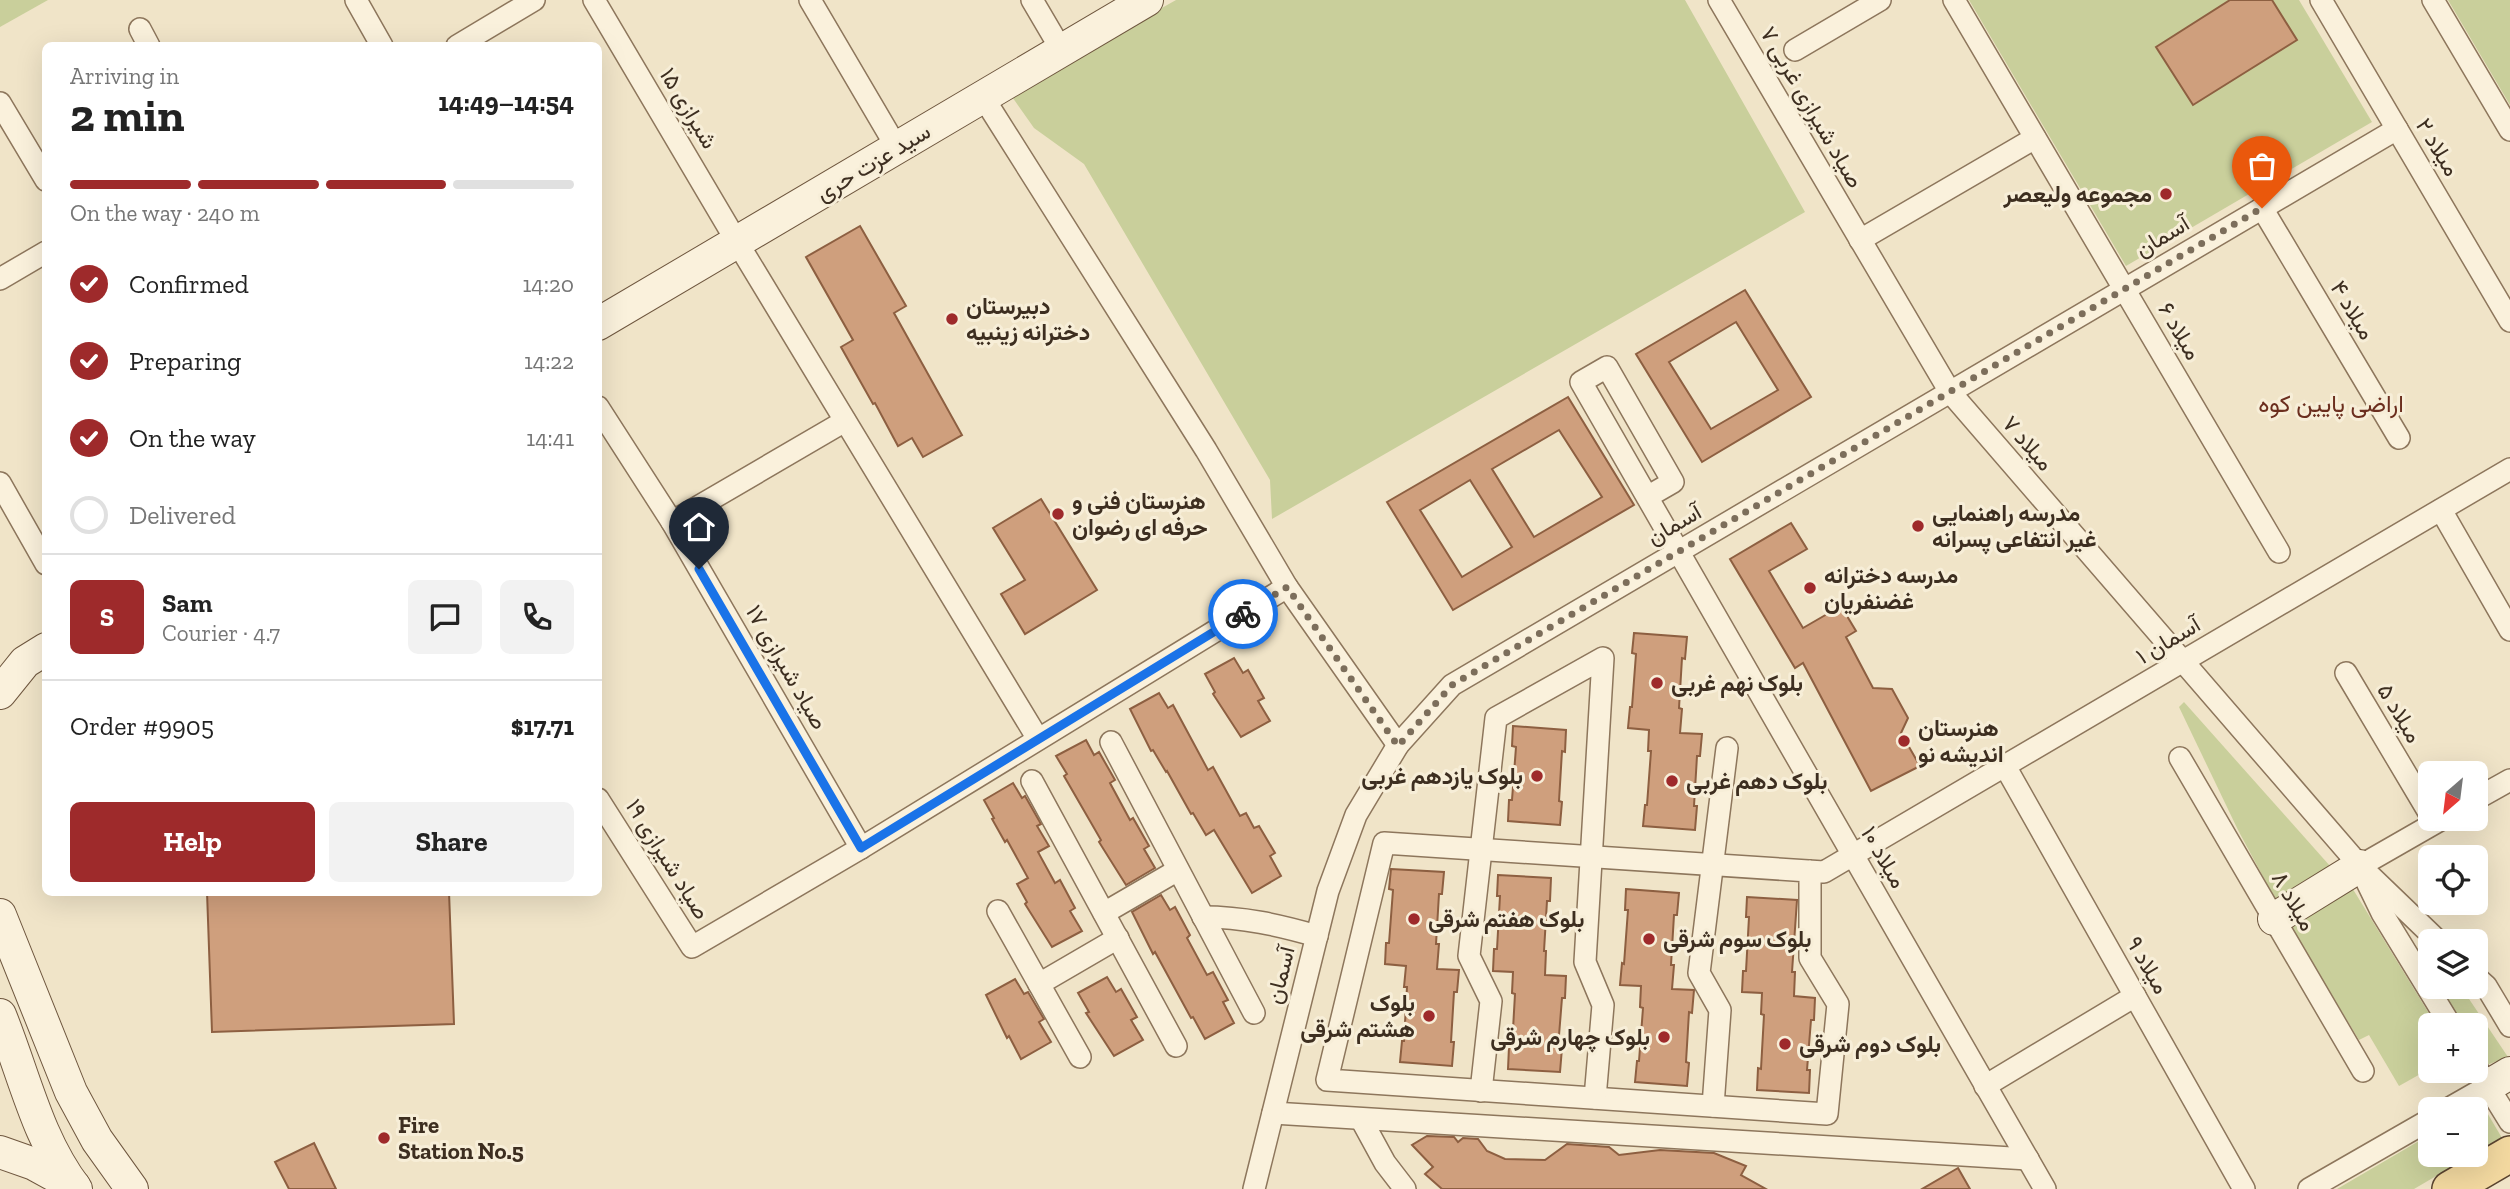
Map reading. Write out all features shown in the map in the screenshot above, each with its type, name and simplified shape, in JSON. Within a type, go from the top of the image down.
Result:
[{"type":"main road","points":[[2450,1189],[2510,1154]]},
{"type":"street","points":[[356,0],[381,42]]},
{"type":"street","points":[[464,42],[534,0]]},
{"type":"street","name":"شیرازی ۱۵","points":[[594,0],[1038,739]]},
{"type":"street","points":[[810,0],[897,148]]},
{"type":"street","points":[[1032,0],[1062,51]]},
{"type":"street","name":"سید عزت حری","points":[[602,322],[1147,0]]},
{"type":"street","name":"صیاد شیرازی غربی ۷","points":[[1719,0],[1860,240]]},
{"type":"street","points":[[1795,50],[1880,0]]},
{"type":"street","name":"میلاد ۶","points":[[1954,0],[2279,552]]},
{"type":"street","name":"میلاد ۲","points":[[2321,0],[2510,321]]},
{"type":"street","points":[[2434,0],[2510,130]]},
{"type":"street","points":[[983,97],[1202,442],[1287,587],[1398,746]]},
{"type":"street","points":[[0,103],[42,173]]},
{"type":"street","name":"آسمان","points":[[1254,1189],[1328,891],[1356,815],[1398,746],[1452,685],[2397,129]]},
{"type":"street","points":[[1860,240],[2035,138]]},
{"type":"street","name":"میلاد ۴","points":[[2262,208],[2399,438]]},
{"type":"street","name":"میلاد ۷","points":[[1860,240],[1950,392],[2183,661]]},
{"type":"street","points":[[0,279],[42,254]]},
{"type":"street","name":"میلاد ۱۰","points":[[1647,497],[1673,482],[1607,367],[1581,382],[1985,1086],[2045,1189]]},
{"type":"street","name":"صیاد شیرازی ۱۷","points":[[602,413],[672,522],[861,848]]},
{"type":"street","points":[[672,522],[845,421]]},
{"type":"street","name":"آسمان ۱","points":[[1810,871],[1824,872],[2510,469]]},
{"type":"street","points":[[0,483],[42,557]]},
{"type":"street","points":[[2441,510],[2510,630]]},
{"type":"street","points":[[861,848],[1287,587]]},
{"type":"street","points":[[0,693],[24,658]]},
{"type":"street","points":[[1481,1091],[1491,1001],[1469,956],[1496,718],[1603,659],[1585,962],[1603,1004],[1595,1098]]},
{"type":"street","points":[[2183,661],[2360,866],[2425,929]]},
{"type":"street","name":"میلاد ۵","points":[[2346,674],[2418,791]]},
{"type":"street","points":[[1111,742],[1254,1013]]},
{"type":"street","points":[[1713,1106],[1720,1010],[1699,973],[1727,748]]},
{"type":"street","name":"میلاد ۸","points":[[2180,758],[2363,1071]]},
{"type":"street","name":"میلاد ۹","points":[[2006,766],[2244,1189]]},
{"type":"street","points":[[2488,792],[2510,780]]},
{"type":"street","points":[[1032,781],[1176,1046]]},
{"type":"street","name":"صیاد شیرازی ۱۹","points":[[602,805],[692,947],[861,848]]},
{"type":"street","points":[[2274,919],[2418,830]]},
{"type":"street","points":[[1384,843],[1711,864],[1810,871],[1810,958],[1838,1004],[1827,1114],[1327,1080],[1384,843]]},
{"type":"street","points":[[2360,866],[2382,913],[2443,1013]]},
{"type":"street","points":[[1104,913],[1178,870]]},
{"type":"street","points":[[998,911],[1080,1057]]},
{"type":"street","points":[[0,915],[71,1092],[97,1140],[132,1189]]},
{"type":"street","points":[[1203,917],[1239,917],[1285,926],[1317,936]]},
{"type":"street","points":[[1039,984],[1118,938]]},
{"type":"street","points":[[2488,989],[2510,1026]]},
{"type":"street","points":[[1985,1086],[2135,996]]},
{"type":"street","points":[[0,1081],[5,1028]]},
{"type":"street","points":[[5,1028],[30,1101],[48,1142],[75,1187]]},
{"type":"street","points":[[2463,1097],[2491,1075],[2510,1122]]},
{"type":"street","points":[[1273,1114],[2028,1160]]},
{"type":"street","points":[[1361,1119],[1385,1163],[1405,1189]]},
{"type":"street","points":[[2309,1189],[2418,1126]]},
{"type":"street","points":[[0,1152],[34,1164],[75,1187]]},
{"type":"green space","points":[[0,0],[48,0],[0,27]]},
{"type":"green space","points":[[1176,0],[1685,0],[1805,212],[1272,519],[1270,480],[1084,164],[1034,128],[1010,94]]},
{"type":"green space","name":"مجموعه ولیعصر","points":[[1969,0],[2299,0],[2372,122],[2126,266]]},
{"type":"green space","points":[[2448,0],[2510,0],[2510,105]]},
{"type":"green space","points":[[2184,702],[2330,866],[2276,901],[2238,830],[2179,707]]},
{"type":"green space","points":[[2351,886],[2429,1013],[2418,1013],[2418,1075],[2399,1086],[2369,1035],[2359,1040],[2288,923]]},
{"type":"green space","points":[[2445,999],[2469,999],[2478,1013],[2453,1013]]},
{"type":"green space","points":[[2488,1027],[2508,1057],[2488,1064]]},
{"type":"green space","points":[[2488,1114],[2502,1138],[2488,1146]]},
{"type":"green space","points":[[2418,1142],[2418,1167],[2452,1167],[2414,1189],[2337,1189]]},
{"type":"building","points":[[2230,0],[2272,0],[2297,40],[2193,105],[2156,47]]},
{"type":"building","points":[[860,226],[906,306],[894,313],[962,435],[923,457],[912,438],[898,446],[875,403],[873,404],[841,347],[853,340],[806,257]]},
{"type":"building","points":[[1745,290],[1811,397],[1702,462],[1636,354]],"holes":[[[1736,322],[1778,390],[1711,429],[1669,362]]]},
{"type":"building","points":[[1568,397],[1634,505],[1453,610],[1387,502]],"holes":[[[1559,430],[1602,497],[1534,537],[1492,469]],[[1470,480],[1512,547],[1462,577],[1420,510]]]},
{"type":"building","points":[[1041,499],[1097,590],[1025,634],[1001,594],[1025,580],[993,528]]},
{"type":"building","points":[[1791,523],[1807,549],[1769,571],[1803,628],[1841,606],[1856,631],[1846,637],[1873,688],[1892,689],[1908,718],[1901,733],[1920,766],[1871,791],[1803,663],[1795,668],[1730,559]]},
{"type":"building","points":[[1634,633],[1687,637],[1685,659],[1682,658],[1680,733],[1702,734],[1700,756],[1697,756],[1695,830],[1643,826],[1651,751],[1648,751],[1649,730],[1628,728],[1636,654],[1632,653]]},
{"type":"building","points":[[1234,658],[1243,673],[1248,670],[1264,698],[1258,701],[1270,721],[1241,737],[1213,694],[1215,692],[1205,674]]},
{"type":"building","points":[[1159,693],[1168,708],[1173,705],[1208,770],[1213,767],[1240,816],[1246,813],[1254,828],[1259,826],[1275,853],[1270,856],[1281,876],[1252,893],[1214,830],[1206,835],[1193,813],[1191,814],[1167,771],[1153,750],[1151,751],[1130,709]]},
{"type":"building","name":"بلوک یازدهم غربی","points":[[1513,726],[1566,730],[1565,752],[1562,751],[1560,825],[1508,821],[1516,747],[1512,746]]},
{"type":"building","points":[[1086,740],[1094,755],[1099,752],[1115,780],[1110,783],[1130,820],[1133,818],[1149,846],[1144,849],[1155,868],[1126,885],[1099,842],[1101,840],[1064,776],[1067,774],[1056,756]]},
{"type":"building","points":[[1013,783],[1022,798],[1025,796],[1041,824],[1037,826],[1049,846],[1038,852],[1055,883],[1060,880],[1075,908],[1070,911],[1082,931],[1052,947],[1025,904],[1027,902],[1017,884],[1028,878],[992,819],[994,818],[984,800]]},
{"type":"building","points":[[1391,869],[1444,872],[1442,894],[1439,894],[1437,969],[1459,970],[1457,992],[1454,992],[1452,1066],[1400,1062],[1407,987],[1404,987],[1406,966],[1385,964],[1393,890],[1389,889]]},
{"type":"building","points":[[1498,875],[1551,878],[1550,901],[1547,901],[1545,975],[1566,976],[1558,1048],[1562,1048],[1560,1072],[1508,1069],[1515,994],[1512,993],[1513,972],[1493,971],[1500,896],[1497,896]]},
{"type":"building","points":[[1626,889],[1679,893],[1677,915],[1674,915],[1671,965],[1674,965],[1672,989],[1694,990],[1692,1013],[1689,1012],[1687,1086],[1635,1082],[1643,1008],[1640,1007],[1641,986],[1620,985],[1628,910],[1625,910]]},
{"type":"building","points":[[1161,895],[1170,910],[1175,907],[1190,935],[1187,938],[1207,975],[1213,972],[1228,1000],[1223,1002],[1234,1023],[1205,1039],[1155,952],[1153,954],[1132,912]]},
{"type":"building","points":[[207,896],[449,896],[454,1024],[212,1032]]},
{"type":"building","points":[[1747,897],[1797,900],[1792,972],[1795,972],[1794,996],[1815,998],[1807,1070],[1810,1070],[1809,1093],[1757,1090],[1764,1015],[1761,1014],[1762,993],[1742,992],[1749,917],[1746,917]]},
{"type":"building","points":[[1107,977],[1116,992],[1121,989],[1137,1017],[1131,1020],[1143,1040],[1114,1056],[1086,1013],[1089,1012],[1078,993]]},
{"type":"building","points":[[1015,979],[1024,994],[1028,992],[1044,1019],[1039,1022],[1051,1042],[1021,1059],[1009,1036],[1007,1038],[986,995]]},
{"type":"building","points":[[1427,1136],[1454,1137],[1458,1142],[1463,1138],[1478,1139],[1487,1151],[1505,1159],[1545,1160],[1567,1144],[1609,1147],[1619,1155],[1660,1150],[1714,1153],[1746,1166],[1741,1175],[1766,1189],[1442,1189],[1425,1174],[1433,1167],[1412,1145]]},
{"type":"building","points":[[314,1143],[336,1189],[289,1189],[275,1162]]},
{"type":"building","points":[[1958,1168],[1970,1189],[1922,1189]]},
{"type":"way so far","points":[[1243,614],[1287,587],[1398,746],[1452,685],[2262,208]]},
{"type":"place","name":"مجموعه ولیعصر","points":[[2166,194]]},
{"type":"place","name":"دبیرستان دخترانه زینبیه","points":[[952,319]]},
{"type":"place","name":"هنرستان فنی و حرفه ای رضوان","points":[[1058,514]]},
{"type":"place","name":"مدرسه راهنمایی غیر انتفاعی پسرانه","points":[[1918,526]]},
{"type":"place","name":"مدرسه دخترانه غضنفریان","points":[[1810,588]]},
{"type":"place","name":"بلوک نهم غربی","points":[[1657,683]]},
{"type":"place","name":"هنرستان اندیشه نو","points":[[1904,741]]},
{"type":"place","name":"بلوک یازدهم غربی","points":[[1537,776]]},
{"type":"place","name":"بلوک دهم غربی","points":[[1672,781]]},
{"type":"place","name":"بلوک هفتم شرقی","points":[[1414,919]]},
{"type":"place","name":"بلوک سوم شرقی","points":[[1649,939]]},
{"type":"place","name":"بلوک هشتم شرقی","points":[[1429,1016]]},
{"type":"place","name":"بلوک چهارم شرقی","points":[[1664,1037]]},
{"type":"place","name":"بلوک دوم شرقی","points":[[1785,1044]]},
{"type":"place","name":"Fire Station No.5","points":[[384,1138]]},
{"type":"district","name":"اراضی پایین کوه","points":[[2331,403]]},
{"type":"route","points":[[699,569],[861,848],[1243,614]]}]
